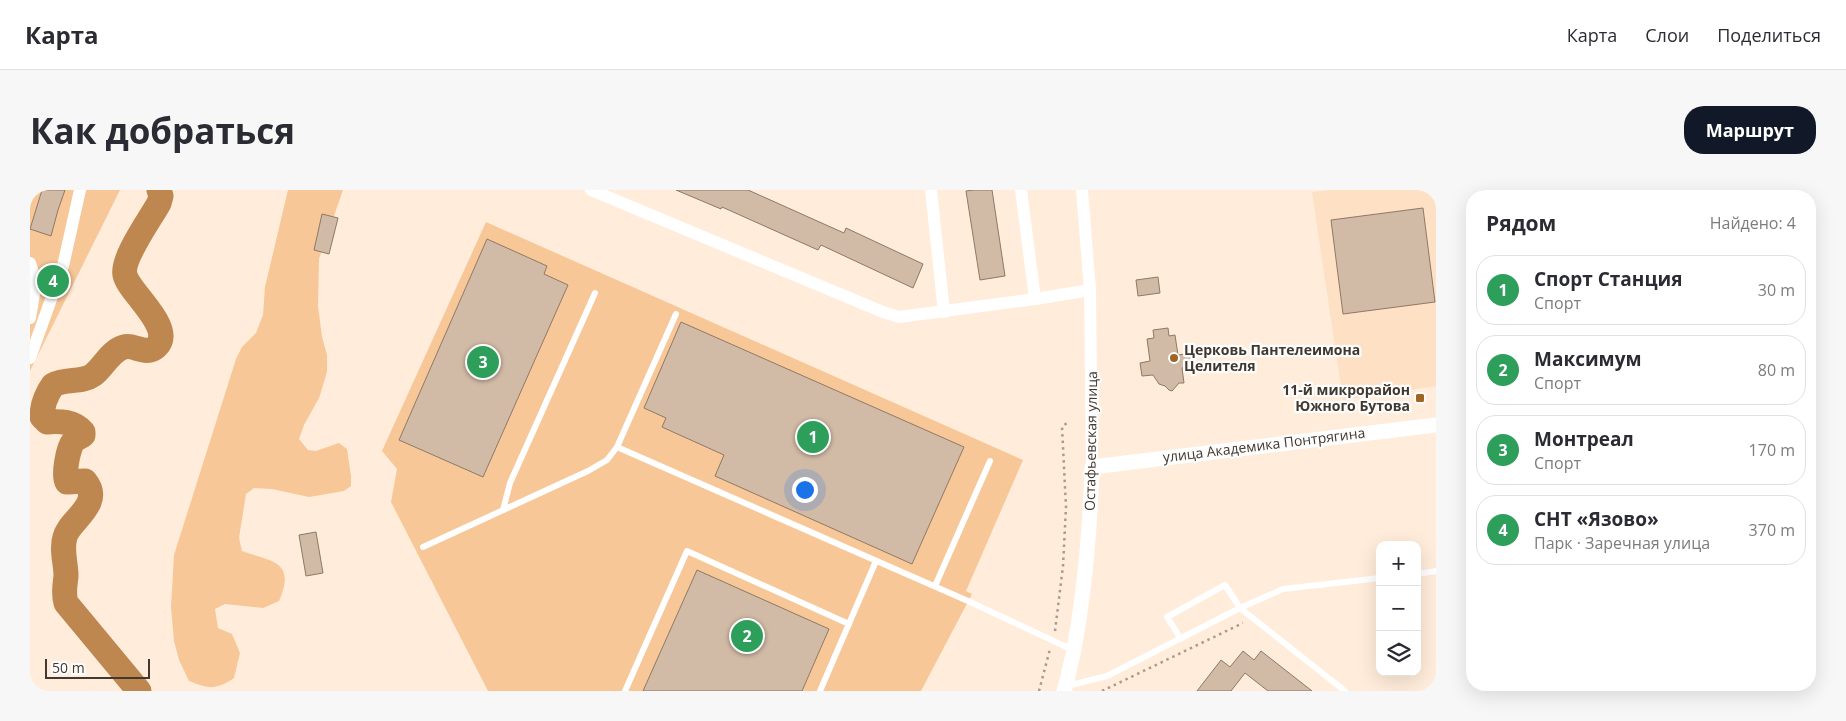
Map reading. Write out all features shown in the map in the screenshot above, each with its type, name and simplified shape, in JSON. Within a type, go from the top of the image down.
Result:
[{"type":"street","points":[[30,358],[62,266],[80,190]]},
{"type":"street","points":[[591,190],[899,317],[1036,300],[1090,290]]},
{"type":"street","points":[[931,190],[944,312]]},
{"type":"street","points":[[1021,190],[1036,300]]},
{"type":"street","name":"Остафьевская улица","points":[[1065,689],[1080,614],[1085,575],[1092,468],[1090,290],[1082,190]]},
{"type":"street","points":[[30,263],[36,282],[30,318]]},
{"type":"street","name":"улица Академика Понтрягина","points":[[1092,468],[1436,424]]},
{"type":"lane","points":[[504,510],[510,483],[594,293]]},
{"type":"lane","points":[[423,547],[588,471],[607,460],[617,447],[676,314]]},
{"type":"lane","points":[[617,447],[935,586],[1073,650]]},
{"type":"lane","points":[[935,586],[990,461]]},
{"type":"lane","points":[[625,691],[687,551],[849,624]]},
{"type":"lane","points":[[820,691],[876,561]]},
{"type":"lane","points":[[1421,574],[1436,572]]},
{"type":"lane","points":[[1065,689],[1107,676],[1240,608],[1283,589],[1376,578]]},
{"type":"lane","points":[[1181,638],[1167,617],[1224,585],[1240,608],[1345,691]]},
{"type":"path","points":[[1039,691],[1059,604],[1066,507],[1062,427],[1068,422]]},
{"type":"path","points":[[1102,691],[1252,618]]},
{"type":"shaded area","points":[[30,190],[120,190],[30,371]]},
{"type":"shaded area","points":[[288,190],[343,190],[319,259],[318,306],[322,337],[327,355],[327,372],[319,398],[304,425],[299,439],[308,450],[316,451],[339,443],[347,449],[351,486],[344,491],[309,497],[272,489],[254,488],[246,494],[239,538],[242,551],[279,565],[285,578],[284,588],[279,601],[263,608],[225,604],[215,609],[218,628],[232,634],[240,653],[234,678],[222,685],[207,687],[189,681],[179,660],[174,641],[171,607],[174,555],[236,359],[242,347],[256,333],[263,315],[265,287]]},
{"type":"shaded area","points":[[1331,190],[1436,190],[1436,386],[1343,400],[1312,192]]},
{"type":"shaded area","points":[[486,222],[1023,460],[966,591],[972,594],[921,691],[488,691],[391,502],[397,469],[382,451]]},
{"type":"building","points":[[42,190],[65,190],[51,236],[30,229]]},
{"type":"building","points":[[676,190],[748,190],[844,233],[846,228],[923,264],[913,288],[821,245],[818,250],[722,207],[721,209]]},
{"type":"building","points":[[992,190],[1005,276],[980,280],[966,191]]},
{"type":"building","points":[[1423,208],[1435,302],[1343,314],[1331,220]]},
{"type":"building","points":[[322,214],[338,218],[329,254],[314,250]]},
{"type":"building","points":[[487,239],[547,266],[544,274],[568,285],[483,477],[399,440]]},
{"type":"building","points":[[1158,277],[1160,293],[1138,296],[1136,280]]},
{"type":"building","points":[[681,322],[964,447],[912,564],[715,476],[724,455],[662,427],[666,418],[644,408]]},
{"type":"building","name":"Церковь Пантелеимона Целителя","points":[[1168,328],[1169,336],[1175,335],[1178,355],[1191,353],[1193,367],[1182,368],[1184,383],[1179,383],[1172,391],[1159,384],[1153,375],[1142,376],[1140,363],[1150,361],[1147,339],[1154,338],[1153,330]]},
{"type":"building","points":[[316,532],[323,573],[306,576],[299,535]]},
{"type":"building","points":[[697,570],[829,629],[802,691],[643,691]]},
{"type":"building","points":[[1243,651],[1254,660],[1261,651],[1312,691],[1268,691],[1245,673],[1231,691],[1197,691],[1221,660],[1230,667]]},
{"type":"waterway","points":[[139,691],[66,603],[64,593],[66,571],[63,547],[65,537],[84,511],[90,497],[90,489],[85,481],[67,482],[66,479],[69,450],[73,442],[83,435],[83,432],[71,424],[47,422],[42,417],[45,400],[53,385],[93,375],[119,349],[132,347],[148,350],[156,347],[161,339],[156,321],[125,275],[125,268],[132,249],[159,203],[161,196],[159,190]]},
{"type":"place","name":"СНТ «Язово»","points":[[53,281]]},
{"type":"place","name":"Церковь Пантелеимона Целителя","points":[[1174,358]]},
{"type":"place","name":"Монтреал","points":[[483,362]]},
{"type":"place","name":"11-й микрорайон Южного Бутова","points":[[1420,398]]},
{"type":"place","name":"Спорт Станция","points":[[813,437]]},
{"type":"place","name":"Максимум","points":[[747,636]]}]
